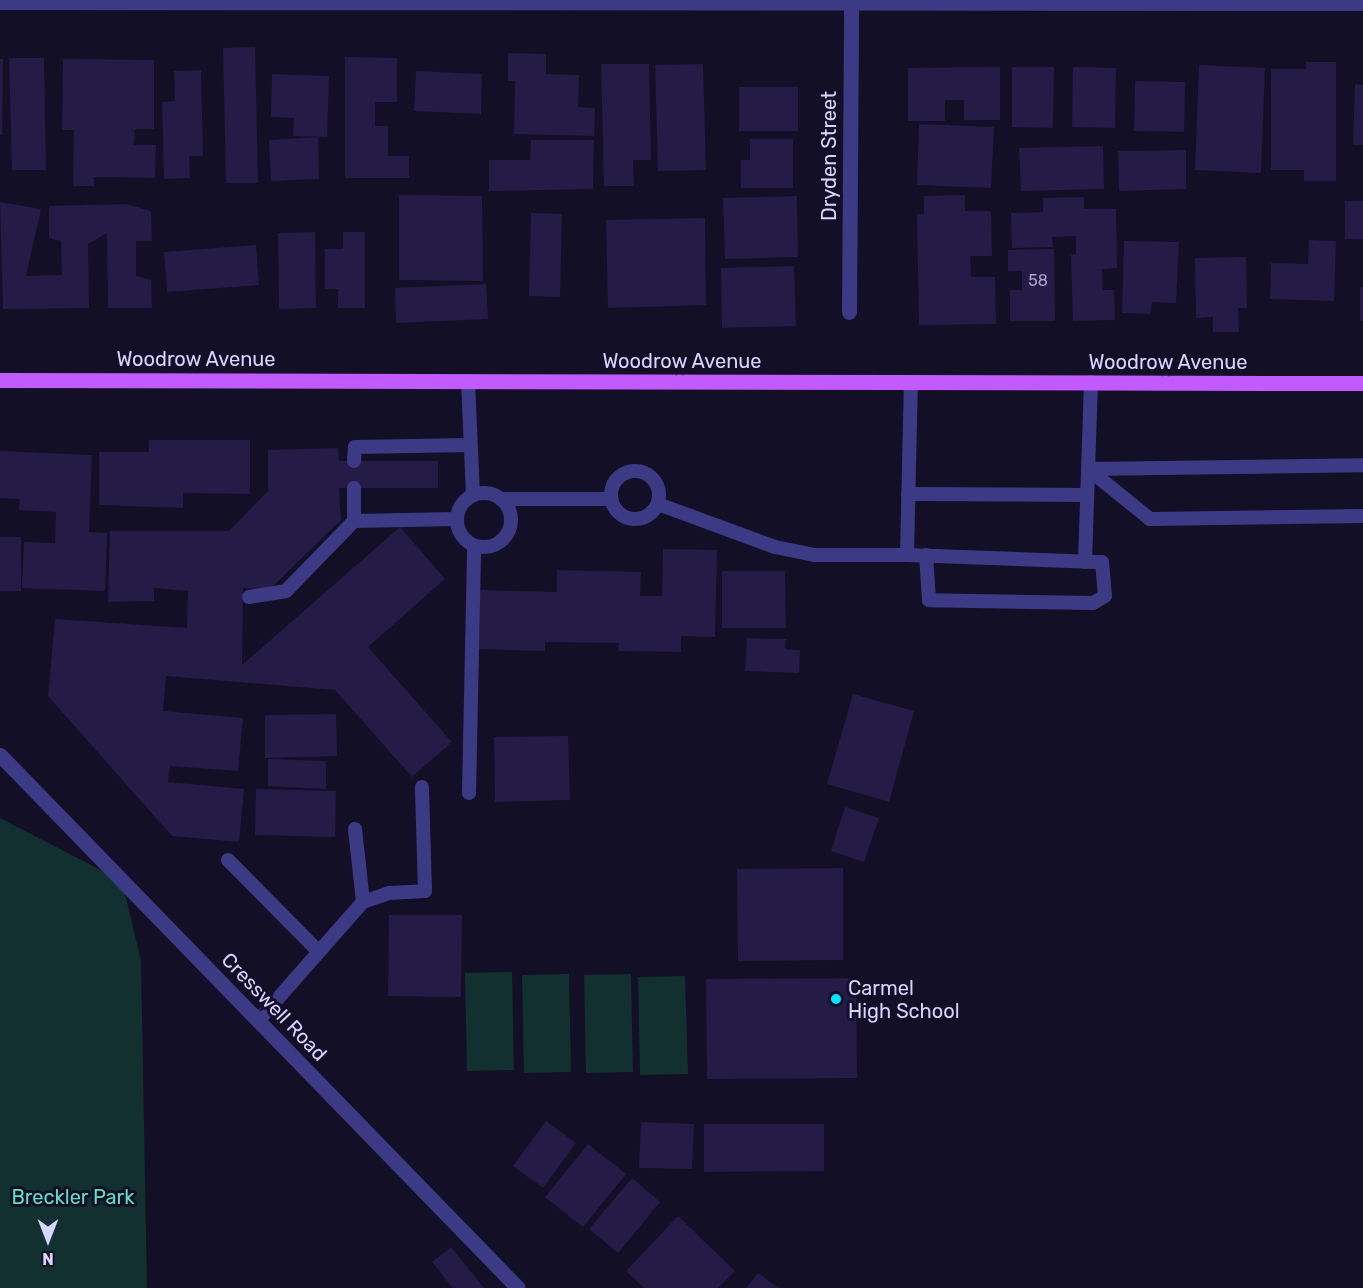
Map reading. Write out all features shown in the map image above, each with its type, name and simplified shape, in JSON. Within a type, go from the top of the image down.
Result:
[{"type":"main road","name":"Woodrow Avenue","points":[[0,380],[1363,383]]},
{"type":"street","name":"Dryden Street","points":[[849,312],[851,1]]},
{"type":"street","points":[[0,2],[1363,3]]},
{"type":"street","name":"Cresswell Road","points":[[0,755],[518,1288]]},
{"type":"lane","points":[[468,381],[473,494]]},
{"type":"lane","points":[[907,555],[911,382]]},
{"type":"lane","points":[[1085,562],[1091,382]]},
{"type":"lane","points":[[354,461],[355,447],[470,445]]},
{"type":"lane","points":[[1088,469],[1363,465]]},
{"type":"lane","points":[[1088,469],[1150,519],[1363,516]]},
{"type":"lane","points":[[636,470],[658,486],[658,504],[652,513],[632,519],[614,509],[610,499],[614,482],[636,470]]},
{"type":"lane","points":[[249,597],[286,591],[354,521],[354,488]]},
{"type":"lane","points":[[493,493],[502,499],[511,516],[505,538],[496,545],[474,546],[458,531],[456,519],[458,509],[473,494],[493,493]]},
{"type":"lane","points":[[908,494],[1087,495]]},
{"type":"lane","points":[[502,499],[610,499]]},
{"type":"lane","points":[[658,504],[775,547],[852,558],[926,555],[1102,562],[1105,567],[1102,601],[942,602],[925,595],[926,555]]},
{"type":"lane","points":[[354,521],[456,519]]},
{"type":"lane","points":[[469,792],[474,546]]},
{"type":"lane","points":[[258,1021],[363,902],[389,893],[425,891],[422,787]]},
{"type":"lane","points":[[355,829],[363,902]]},
{"type":"lane","points":[[228,860],[318,951]]},
{"type":"green space","name":"Breckler Park","points":[[0,818],[122,881],[141,961],[147,1288],[0,1288]]},
{"type":"green space","points":[[512,972],[514,1070],[467,1071],[465,973]]},
{"type":"green space","points":[[569,974],[571,1072],[524,1073],[522,975]]},
{"type":"green space","points":[[631,974],[633,1072],[586,1073],[584,975]]},
{"type":"green space","points":[[685,976],[688,1074],[640,1075],[638,977]]},
{"type":"building","points":[[255,47],[258,183],[226,183],[223,48]]},
{"type":"building","points":[[508,53],[546,54],[546,74],[579,75],[578,107],[595,108],[594,136],[514,134],[515,81],[508,81]]},
{"type":"building","points":[[345,57],[397,58],[397,102],[375,102],[375,126],[388,126],[388,156],[409,156],[409,178],[345,178]]},
{"type":"building","points":[[9,58],[44,58],[46,170],[12,170]]},
{"type":"building","points":[[0,59],[3,59],[2,135],[0,135]]},
{"type":"building","points":[[63,59],[154,60],[154,129],[135,129],[134,145],[156,145],[155,178],[94,177],[94,186],[73,186],[74,130],[62,130]]},
{"type":"building","points":[[1306,62],[1336,62],[1336,181],[1304,181],[1304,170],[1271,170],[1271,69],[1306,69]]},
{"type":"building","points":[[601,64],[649,64],[651,160],[633,160],[634,186],[604,186]]},
{"type":"building","points":[[703,64],[706,170],[658,171],[655,65]]},
{"type":"building","points":[[1199,65],[1265,68],[1261,173],[1195,170]]},
{"type":"building","points":[[1000,67],[1000,120],[964,120],[964,100],[945,100],[945,121],[908,121],[908,68]]},
{"type":"building","points":[[1012,67],[1054,67],[1053,128],[1012,127]]},
{"type":"building","points":[[1073,67],[1116,68],[1115,128],[1072,127]]},
{"type":"building","points":[[201,70],[203,156],[189,156],[190,178],[164,179],[162,102],[175,101],[174,71]]},
{"type":"building","points":[[416,71],[482,74],[481,114],[414,111]]},
{"type":"building","points":[[272,74],[329,76],[327,137],[293,136],[294,118],[271,117]]},
{"type":"building","points":[[1135,81],[1185,82],[1184,132],[1134,131]]},
{"type":"building","points":[[1355,84],[1363,85],[1363,145],[1353,145]]},
{"type":"building","points":[[739,87],[798,87],[798,131],[739,131]]},
{"type":"building","points":[[919,124],[994,127],[991,188],[917,185]]},
{"type":"building","points":[[318,137],[319,179],[271,181],[269,140]]},
{"type":"building","points":[[750,139],[793,139],[793,188],[741,188],[741,160],[750,160]]},
{"type":"building","points":[[531,140],[594,140],[593,189],[489,191],[489,160],[530,160]]},
{"type":"building","points":[[1103,146],[1104,189],[1021,191],[1019,148]]},
{"type":"building","points":[[1186,150],[1186,189],[1119,191],[1118,151]]},
{"type":"building","points":[[399,195],[482,196],[483,281],[399,280]]},
{"type":"building","points":[[965,195],[965,211],[991,211],[992,256],[970,256],[971,277],[995,277],[996,324],[919,325],[917,214],[924,214],[924,196]]},
{"type":"building","points":[[797,196],[798,257],[725,259],[723,198]]},
{"type":"building","points":[[1084,197],[1084,209],[1116,209],[1117,268],[1102,269],[1103,290],[1114,290],[1115,320],[1073,321],[1071,255],[1076,254],[1076,236],[1052,237],[1053,247],[1012,248],[1011,213],[1043,212],[1043,198]]},
{"type":"building","points":[[1345,201],[1363,201],[1363,239],[1345,239]]},
{"type":"building","points":[[0,202],[41,209],[26,276],[62,275],[61,241],[49,238],[49,206],[126,204],[151,211],[152,241],[136,241],[136,276],[151,280],[152,308],[108,308],[107,233],[88,244],[89,308],[3,309]]},
{"type":"building","points":[[531,213],[562,214],[560,297],[529,296]]},
{"type":"building","points":[[705,218],[706,305],[608,308],[606,220]]},
{"type":"building","points":[[315,232],[316,308],[279,309],[278,233]]},
{"type":"building","points":[[343,232],[365,232],[365,308],[338,308],[338,289],[325,289],[325,249],[343,249]]},
{"type":"building","points":[[1309,240],[1336,241],[1334,301],[1270,299],[1271,263],[1308,264]]},
{"type":"building","points":[[1124,241],[1179,242],[1176,303],[1152,302],[1151,314],[1122,313]]},
{"type":"building","points":[[256,245],[259,285],[167,292],[164,252]]},
{"type":"building","points":[[1054,249],[1055,321],[1010,321],[1010,290],[1022,290],[1022,271],[1008,271],[1008,250]]},
{"type":"building","points":[[1246,257],[1247,308],[1238,308],[1239,332],[1213,332],[1213,317],[1196,318],[1195,258]]},
{"type":"building","points":[[794,266],[796,326],[722,328],[721,268]]},
{"type":"building","points":[[486,284],[488,319],[396,323],[395,288]]},
{"type":"building","points":[[1360,287],[1363,287],[1363,321],[1360,321]]},
{"type":"building","points":[[149,440],[250,440],[250,494],[183,493],[183,508],[99,505],[99,452],[149,452]]},
{"type":"building","points":[[338,448],[339,461],[438,461],[438,488],[339,488],[341,520],[270,589],[243,588],[242,665],[400,527],[445,579],[368,647],[452,742],[412,777],[335,690],[166,676],[163,711],[243,718],[238,771],[170,766],[168,782],[244,789],[239,842],[172,836],[48,696],[55,619],[187,628],[188,591],[154,588],[154,601],[108,602],[110,531],[229,531],[268,491],[268,450]]},
{"type":"building","points":[[0,451],[92,455],[89,532],[107,533],[105,591],[22,588],[24,542],[55,543],[56,512],[19,510],[20,499],[0,498]]},
{"type":"building","points":[[0,537],[21,537],[21,591],[0,591]]},
{"type":"building","points":[[663,549],[717,550],[715,637],[681,636],[681,652],[618,651],[619,643],[545,642],[545,651],[479,649],[480,590],[557,592],[557,570],[641,572],[640,596],[662,596]]},
{"type":"building","points":[[722,571],[785,571],[786,628],[722,628]]},
{"type":"building","points":[[747,638],[786,639],[785,649],[800,650],[799,673],[745,671]]},
{"type":"building","points":[[853,694],[914,711],[889,802],[827,784]]},
{"type":"building","points":[[336,714],[337,756],[265,758],[265,715]]},
{"type":"building","points":[[568,736],[570,800],[495,802],[494,737]]},
{"type":"building","points":[[268,759],[326,761],[326,789],[268,786]]},
{"type":"building","points":[[256,789],[336,791],[335,837],[255,835]]},
{"type":"building","points":[[845,807],[879,818],[864,862],[831,851]]},
{"type":"building","points":[[843,868],[843,960],[738,961],[737,869]]},
{"type":"building","points":[[389,915],[462,915],[461,997],[388,996]]},
{"type":"building","points":[[856,978],[857,1078],[707,1079],[706,979]]},
{"type":"building","points":[[546,1121],[576,1143],[543,1188],[513,1166]]},
{"type":"building","points":[[641,1122],[694,1124],[692,1169],[639,1168]]},
{"type":"building","points":[[704,1124],[824,1124],[824,1171],[704,1172]]},
{"type":"building","points":[[588,1144],[626,1174],[583,1227],[545,1197]]},
{"type":"building","points":[[632,1178],[660,1202],[618,1253],[589,1229]]},
{"type":"building","points":[[678,1216],[735,1271],[718,1288],[644,1288],[626,1271]]},
{"type":"building","points":[[451,1247],[484,1288],[453,1288],[432,1262]]},
{"type":"building","points":[[758,1273],[778,1288],[746,1288]]},
{"type":"place","name":"Carmel High School","points":[[836,999]]}]
